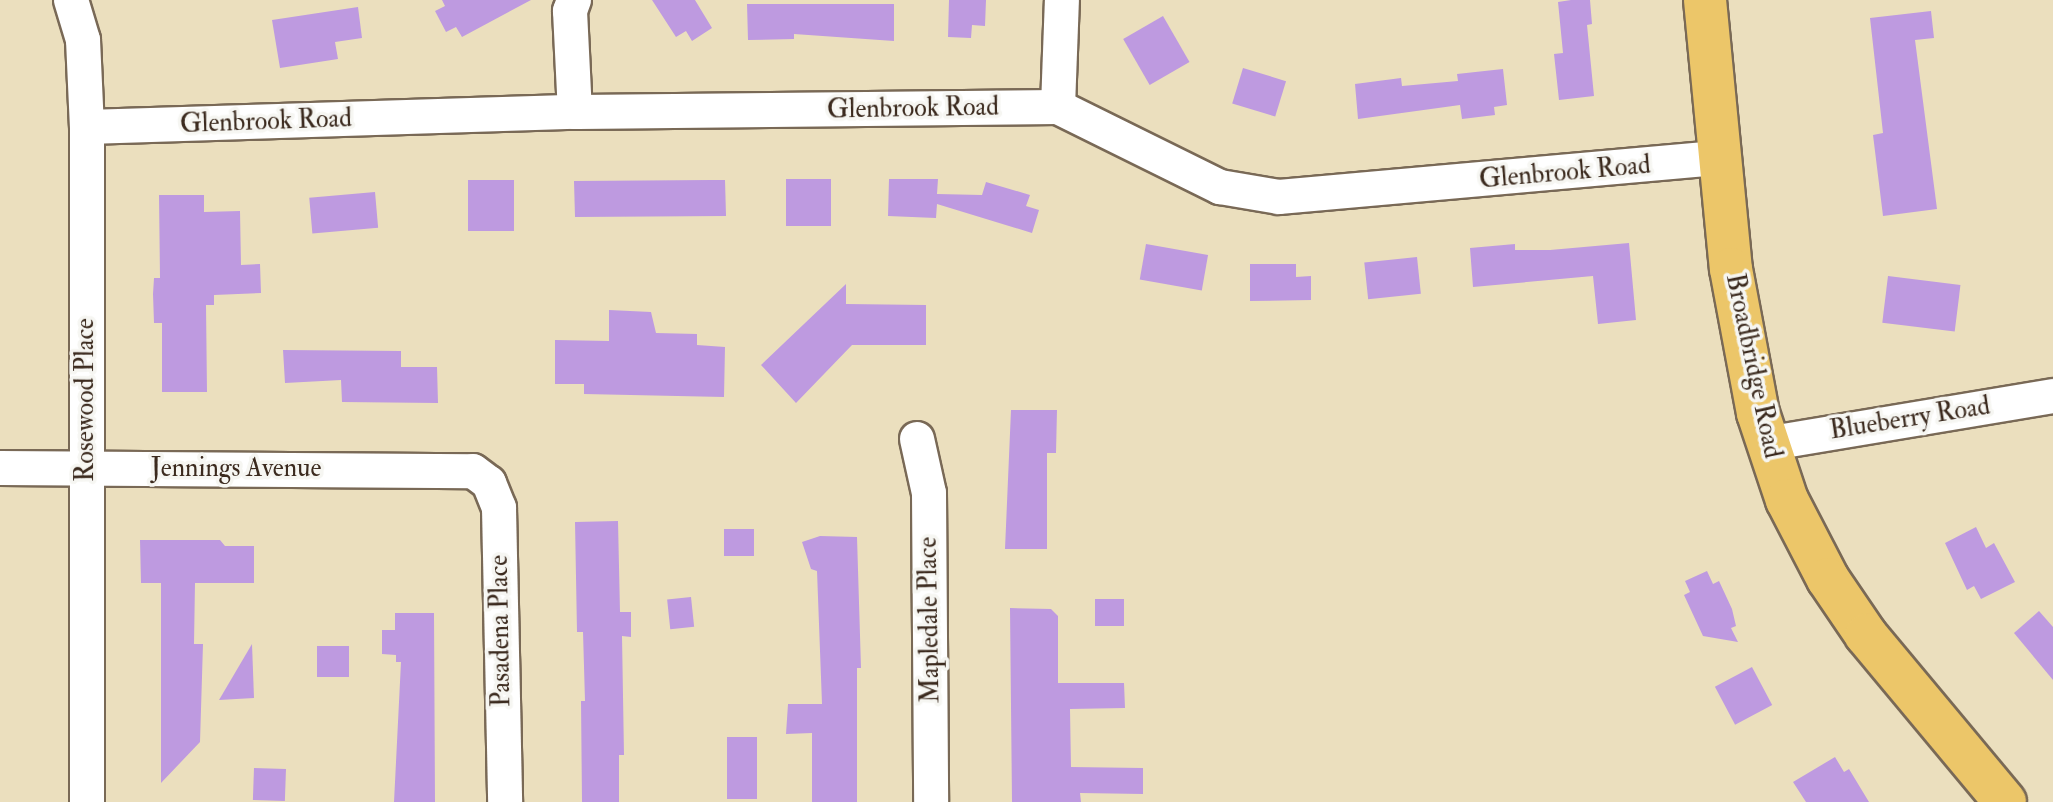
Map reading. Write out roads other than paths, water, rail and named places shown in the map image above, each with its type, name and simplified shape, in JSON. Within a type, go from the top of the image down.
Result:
[{"type":"main road","name":"Broadbridge Road","points":[[1705,0],[1731,269],[1766,444],[1787,500],[1828,579],[1914,696],[2005,802]]},
{"type":"street","name":"Rosewood Place","points":[[71,0],[83,40],[87,127],[87,802]]},
{"type":"street","points":[[574,0],[570,11],[575,112]]},
{"type":"street","points":[[1058,107],[1062,0]]},
{"type":"street","name":"Glenbrook Road","points":[[87,127],[575,112],[1058,107],[1220,187],[1279,197],[1719,158]]},
{"type":"street","name":"Blueberry Road","points":[[1766,444],[2053,396]]},
{"type":"street","name":"Mapledale Place","points":[[917,439],[929,493],[931,802]]},
{"type":"street","name":"Jennings Avenue","points":[[0,468],[473,471]]},
{"type":"street","name":"Pasadena Place","points":[[473,471],[489,483],[499,508],[505,802]]}]
